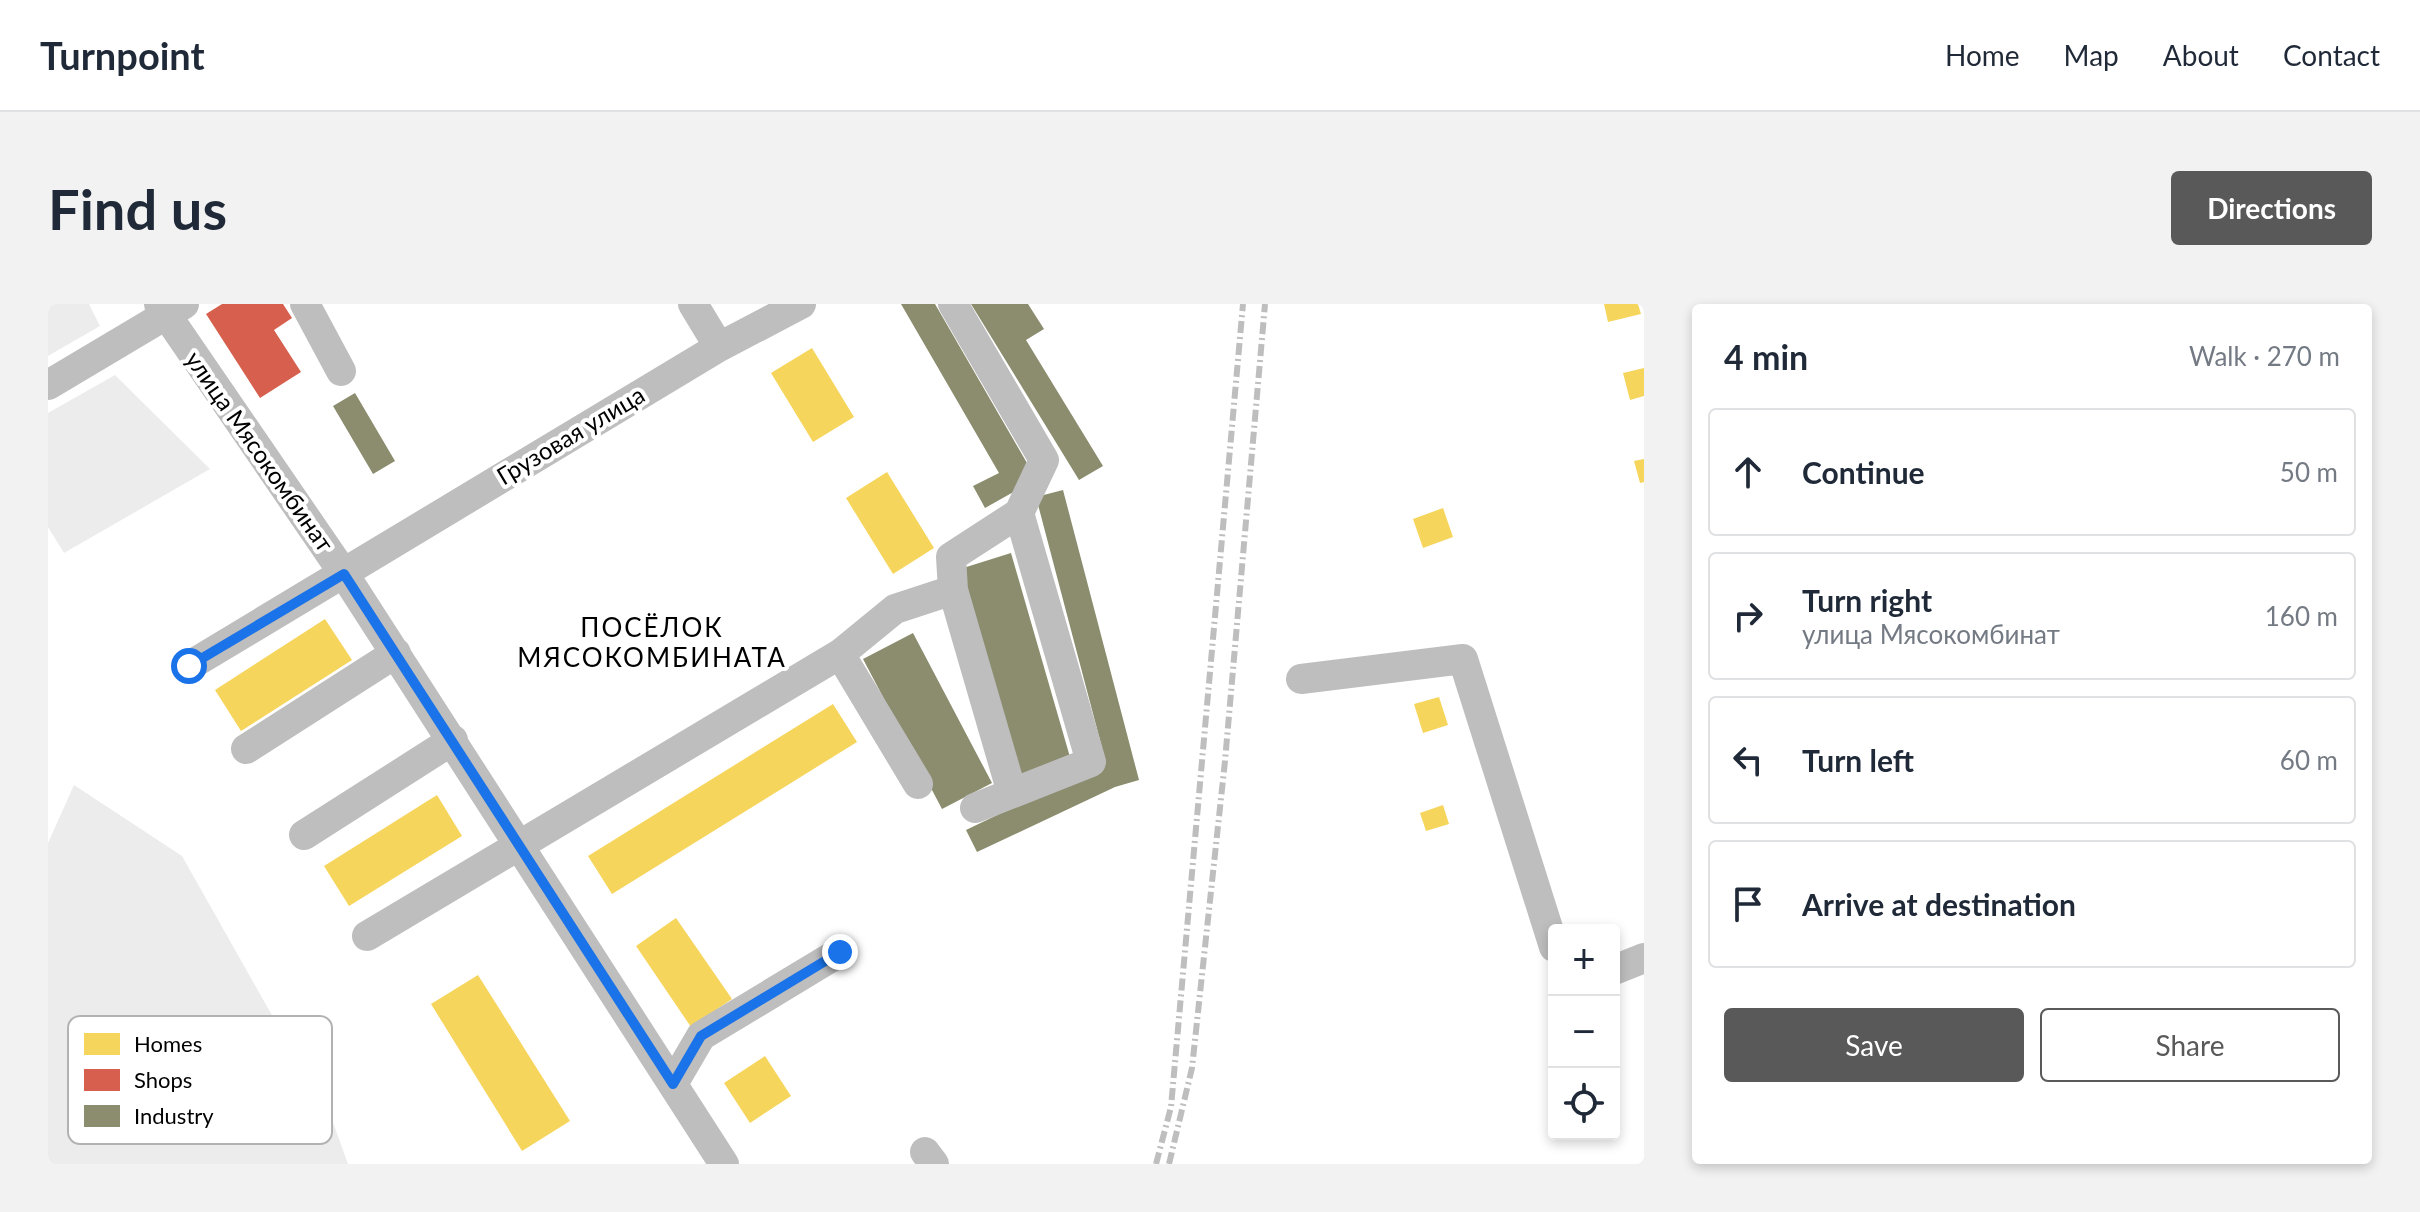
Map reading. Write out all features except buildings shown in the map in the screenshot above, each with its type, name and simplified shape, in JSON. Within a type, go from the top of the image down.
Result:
[{"type":"street","points":[[305,304],[341,371]]},
{"type":"street","points":[[693,304],[719,347]]},
{"type":"street","name":"Грузовая улица","points":[[189,666],[719,347],[801,304]]},
{"type":"street","points":[[953,304],[1044,460],[1019,513],[951,557],[953,590],[1012,793]]},
{"type":"street","points":[[48,385],[169,307]]},
{"type":"street","name":"улица Мясокомбинат","points":[[169,307],[522,845],[724,1164]]},
{"type":"street","points":[[975,808],[1091,762],[1019,513]]},
{"type":"street","points":[[367,936],[840,654],[895,609],[953,590]]},
{"type":"street","points":[[246,749],[396,653]]},
{"type":"street","points":[[840,654],[918,784]]},
{"type":"street","points":[[1301,679],[1463,659],[1548,928]]},
{"type":"street","points":[[304,835],[453,740]]},
{"type":"street","points":[[673,1084],[701,1036],[840,952]]},
{"type":"street","points":[[1620,968],[1644,958]]},
{"type":"shaded area","points":[[48,304],[89,304],[100,326],[48,356]]},
{"type":"shaded area","points":[[115,375],[210,469],[64,553],[48,527],[48,413]]},
{"type":"shaded area","points":[[74,785],[182,856],[272,1016],[68,1016],[68,1144],[332,1144],[332,1121],[348,1164],[48,1164],[48,843]]},
{"type":"railway","points":[[1156,1164],[1171,1107],[1243,304]]},
{"type":"railway","points":[[1169,1164],[1192,1068],[1225,761],[1265,304]]},
{"type":"district","name":"ПОСЁЛОК МЯСОКОМБИНАТА","points":[[652,643]]},
{"type":"route","points":[[189,666],[344,574],[522,845],[673,1084],[701,1036],[840,952]]}]
